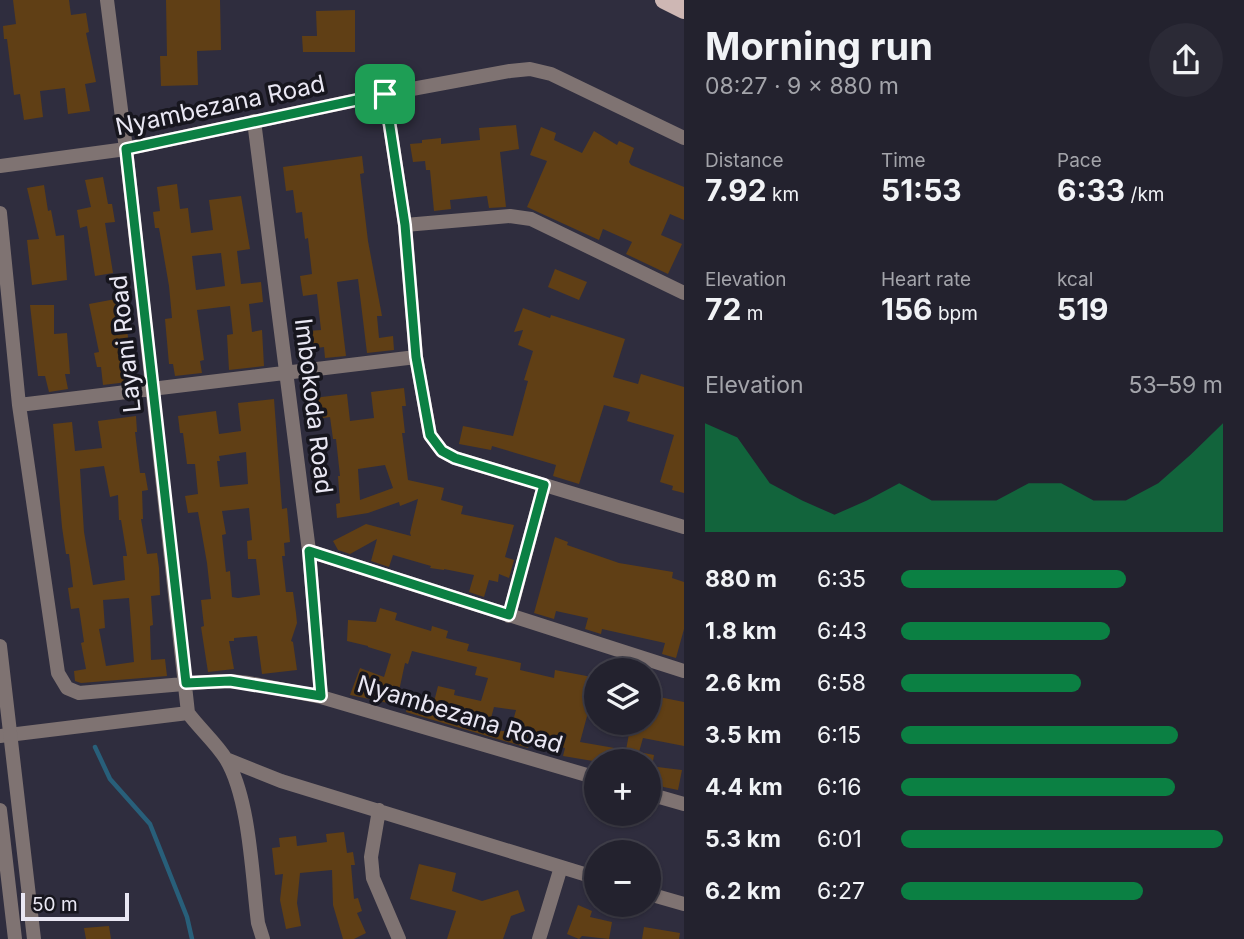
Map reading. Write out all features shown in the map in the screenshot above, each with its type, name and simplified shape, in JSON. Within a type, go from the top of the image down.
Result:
[{"type":"main road","points":[[666,1],[684,9]]},
{"type":"street","name":"Layani Road","points":[[107,0],[188,713]]},
{"type":"street","name":"Nyambezana Road","points":[[0,166],[126,149],[385,94],[530,69],[551,74],[684,138]]},
{"type":"street","points":[[385,94],[405,225],[416,357],[430,435],[442,451],[455,458],[684,527]]},
{"type":"street","name":"Imbokoda Road","points":[[254,121],[309,551],[321,696]]},
{"type":"street","points":[[0,213],[19,405],[58,673],[67,688],[79,693],[186,683]]},
{"type":"street","points":[[405,225],[510,216],[531,219],[684,293]]},
{"type":"street","points":[[19,405],[416,357]]},
{"type":"street","points":[[509,615],[544,485]]},
{"type":"street","points":[[309,551],[684,671]]},
{"type":"street","points":[[0,646],[5,735],[34,939]]},
{"type":"street","name":"Nyambezana Road","points":[[186,683],[230,681],[321,696],[584,774]]},
{"type":"street","points":[[5,735],[188,713],[226,759],[244,810],[258,923],[263,939]]},
{"type":"street","points":[[226,759],[281,781],[584,874]]},
{"type":"street","points":[[661,797],[684,804]]},
{"type":"street","points":[[0,810],[15,939]]},
{"type":"street","points":[[379,810],[371,857],[373,878],[400,939]]},
{"type":"street","points":[[539,939],[561,867]]},
{"type":"street","points":[[661,897],[684,904]]},
{"type":"building","points":[[13,0],[69,0],[71,15],[86,13],[89,32],[86,33],[96,82],[85,84],[90,111],[68,114],[65,88],[40,91],[43,117],[24,120],[20,94],[14,95],[7,39],[4,39],[3,26],[16,24]]},
{"type":"building","points":[[166,0],[220,0],[221,50],[197,51],[198,85],[161,86],[160,56],[167,56]]},
{"type":"building","points":[[355,10],[355,52],[303,52],[302,36],[317,36],[316,11]]},
{"type":"building","points":[[516,125],[519,149],[500,152],[506,207],[489,208],[487,196],[450,200],[451,209],[434,211],[430,170],[426,170],[425,161],[413,162],[410,144],[441,138],[441,144],[480,140],[479,128]]},
{"type":"building","points":[[541,127],[556,133],[554,140],[582,153],[594,131],[617,145],[619,141],[634,148],[629,162],[631,165],[684,187],[684,220],[670,214],[661,235],[682,244],[668,274],[626,254],[632,242],[603,229],[599,240],[527,207],[547,161],[530,155]]},
{"type":"building","points":[[362,156],[364,173],[360,174],[368,241],[382,316],[377,316],[379,338],[393,336],[394,350],[367,353],[358,279],[337,282],[346,356],[325,358],[324,347],[310,349],[308,331],[321,330],[317,294],[303,296],[300,276],[312,274],[308,238],[305,239],[302,212],[296,213],[293,190],[286,191],[283,167]]},
{"type":"building","points":[[103,177],[108,204],[112,204],[115,222],[105,223],[113,273],[95,276],[87,226],[80,228],[77,210],[91,207],[85,180]]},
{"type":"building","points":[[177,184],[180,209],[188,208],[191,233],[213,230],[209,200],[241,196],[250,249],[237,251],[241,284],[261,282],[263,302],[249,304],[252,332],[262,330],[264,366],[229,370],[227,335],[233,334],[230,306],[197,310],[204,360],[200,361],[202,373],[175,376],[173,364],[169,364],[165,319],[172,318],[169,286],[159,228],[155,228],[153,212],[160,211],[157,187]],"holes":[[[221,253],[225,286],[196,290],[192,256]]]},
{"type":"building","points":[[44,185],[56,236],[64,235],[67,280],[32,285],[27,240],[39,239],[27,188]]},
{"type":"building","points":[[555,269],[587,282],[579,300],[548,287]]},
{"type":"building","points":[[121,298],[136,381],[103,385],[101,367],[97,367],[94,353],[99,352],[89,304]]},
{"type":"building","points":[[30,305],[54,305],[54,334],[67,333],[70,374],[65,374],[68,389],[49,392],[45,376],[38,376]]},
{"type":"building","points":[[523,308],[625,339],[613,377],[638,384],[641,374],[684,387],[684,493],[672,490],[673,486],[660,482],[674,435],[627,421],[630,412],[604,405],[579,484],[553,476],[556,465],[492,446],[491,450],[459,444],[463,426],[513,436],[528,381],[524,380],[533,351],[518,345],[523,330],[514,332]]},
{"type":"building","points":[[404,388],[406,406],[402,406],[405,433],[402,433],[408,480],[444,488],[441,500],[463,506],[461,514],[514,525],[505,557],[514,560],[509,578],[499,574],[498,582],[489,580],[484,597],[469,592],[474,575],[430,568],[431,566],[393,555],[389,567],[371,561],[377,539],[350,554],[338,550],[333,541],[366,524],[411,536],[418,499],[400,506],[399,502],[368,513],[337,518],[340,476],[336,439],[333,439],[330,417],[316,419],[313,398],[347,394],[350,421],[374,418],[371,392]],"holes":[[[385,465],[393,488],[360,500],[358,469]]]},
{"type":"building","points":[[274,399],[282,509],[287,508],[290,542],[284,543],[285,556],[282,556],[286,592],[293,592],[296,613],[297,623],[291,641],[297,670],[262,674],[257,636],[229,641],[234,669],[208,672],[201,627],[204,626],[201,600],[211,599],[207,563],[198,512],[188,513],[185,496],[198,494],[195,464],[187,464],[178,416],[216,411],[219,434],[241,431],[238,403]],"holes":[[[246,452],[248,484],[220,487],[217,461],[220,461],[219,456]],[[249,508],[252,540],[247,541],[248,559],[256,559],[260,595],[238,598],[232,597],[230,571],[226,572],[222,535],[226,534],[222,511]]]},
{"type":"building","points":[[136,416],[135,432],[140,473],[145,473],[148,490],[142,491],[141,519],[147,554],[157,553],[159,568],[160,595],[151,596],[151,660],[165,659],[167,676],[81,683],[75,681],[74,671],[86,669],[81,643],[84,642],[79,608],[71,609],[68,588],[73,587],[62,527],[53,424],[72,422],[75,451],[102,448],[98,421]],"holes":[[[104,466],[110,497],[118,495],[119,520],[127,556],[123,556],[125,580],[93,585],[84,532],[80,469]],[[129,598],[134,662],[106,666],[99,629],[105,628],[103,600]]]},
{"type":"building","points":[[555,537],[568,542],[567,545],[619,563],[673,572],[672,578],[684,582],[684,629],[676,658],[662,654],[665,643],[602,629],[601,634],[585,629],[588,618],[556,611],[554,619],[534,613]]},
{"type":"building","points":[[380,608],[397,613],[395,620],[431,631],[432,626],[448,631],[446,638],[469,644],[467,651],[521,663],[520,670],[554,678],[555,670],[584,676],[584,727],[580,742],[620,749],[584,749],[584,760],[563,756],[565,748],[530,740],[528,748],[406,712],[407,707],[350,695],[360,668],[384,677],[391,654],[347,641],[348,620],[376,622]],"holes":[[[412,651],[477,667],[475,675],[488,678],[481,701],[454,695],[455,690],[438,686],[435,698],[399,691],[405,663],[408,664]],[[494,707],[516,710],[510,732],[488,729]]]},
{"type":"building","points":[[661,697],[684,702],[684,746],[643,738],[640,749],[626,749],[629,735],[661,735]]},
{"type":"building","points":[[661,767],[682,770],[678,790],[661,786]]},
{"type":"building","points":[[344,832],[347,853],[353,852],[355,865],[351,865],[354,899],[358,898],[362,911],[357,913],[366,933],[354,939],[343,939],[333,905],[332,870],[300,873],[297,903],[301,926],[286,929],[280,900],[283,874],[275,875],[272,848],[280,847],[279,838],[296,836],[297,846],[327,842],[326,834]]},
{"type":"building","points":[[419,864],[456,873],[452,891],[482,901],[518,890],[525,911],[511,916],[503,939],[447,939],[456,911],[410,899]]},
{"type":"building","points":[[578,905],[584,908],[584,917],[612,922],[609,939],[582,936],[579,939],[567,934]]},
{"type":"building","points":[[109,926],[111,939],[86,939],[84,928]]},
{"type":"building","points":[[644,927],[680,933],[679,939],[642,939]]},
{"type":"waterway","points":[[95,747],[110,779],[150,824],[187,917],[192,939]]},
{"type":"route","points":[[385,94],[405,225],[416,357],[430,435],[442,451],[455,458],[544,485],[509,615],[309,551],[321,696],[230,681],[186,683],[126,149],[385,94]]}]
